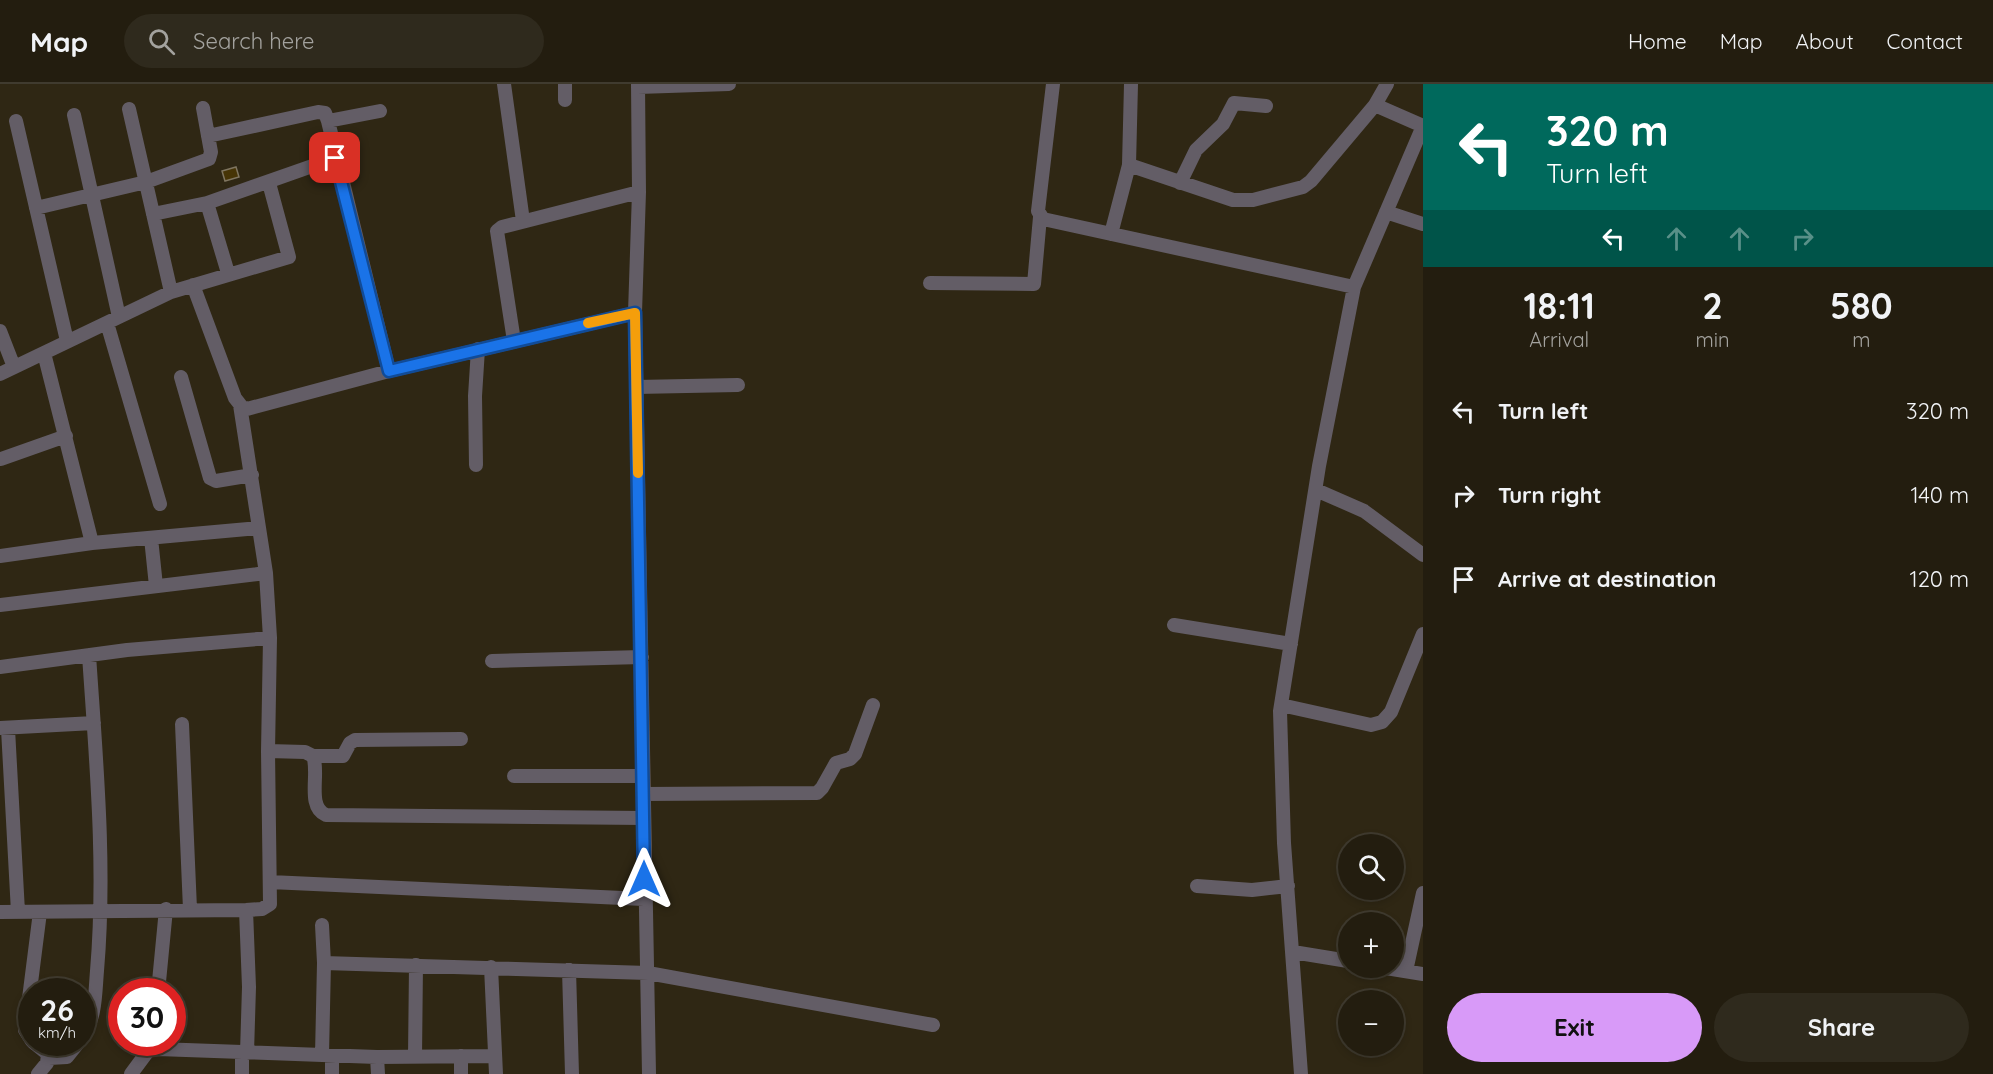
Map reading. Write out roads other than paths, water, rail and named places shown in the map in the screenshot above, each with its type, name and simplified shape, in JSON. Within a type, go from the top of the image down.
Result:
[{"type":"street","points":[[504,84],[523,221]]},
{"type":"street","points":[[565,100],[566,84]]},
{"type":"street","points":[[649,1074],[635,313],[639,192],[638,86],[729,84]]},
{"type":"street","points":[[930,283],[1034,284],[1040,217],[1038,211],[1053,84]]},
{"type":"street","points":[[1111,234],[1129,165],[1131,84]]},
{"type":"street","points":[[1129,165],[1233,200],[1253,200],[1304,187],[1318,174],[1375,105],[1387,84]]},
{"type":"street","points":[[1180,183],[1196,150],[1223,124],[1234,103],[1266,106]]},
{"type":"street","points":[[1301,1074],[1288,886],[1281,705],[1316,490],[1354,287],[1423,126],[1375,105]]},
{"type":"street","points":[[36,208],[146,182],[209,159],[212,152],[202,108]]},
{"type":"street","points":[[129,110],[171,292]]},
{"type":"street","points":[[328,121],[380,111]]},
{"type":"street","points":[[208,136],[318,112],[325,113],[389,371]]},
{"type":"street","points":[[74,115],[92,194],[113,320],[160,504]]},
{"type":"street","points":[[16,121],[67,342]]},
{"type":"street","points":[[153,214],[207,203],[335,158]]},
{"type":"street","points":[[0,374],[171,292],[288,256],[269,183]]},
{"type":"street","points":[[514,340],[497,231],[502,227],[523,221],[639,192]]},
{"type":"street","points":[[207,203],[228,273]]},
{"type":"street","points":[[1386,212],[1423,224]]},
{"type":"street","points":[[1040,217],[1047,221],[1354,287]]},
{"type":"street","points":[[0,912],[246,910],[262,909],[270,904],[268,752],[270,638],[266,573],[240,405],[193,285]]},
{"type":"street","points":[[240,405],[251,409],[389,371],[635,313]]},
{"type":"street","points":[[0,332],[14,367]]},
{"type":"street","points":[[477,465],[475,396],[478,349]]},
{"type":"street","points":[[44,352],[92,543]]},
{"type":"street","points":[[181,377],[210,478],[216,481],[252,475]]},
{"type":"street","points":[[636,387],[738,385]]},
{"type":"street","points":[[1,459],[66,436]]},
{"type":"street","points":[[1316,490],[1364,511],[1423,555]]},
{"type":"street","points":[[0,556],[92,543],[260,528]]},
{"type":"street","points":[[151,538],[156,586]]},
{"type":"street","points":[[0,604],[266,573]]},
{"type":"street","points":[[1174,625],[1291,644]]},
{"type":"street","points":[[1281,705],[1371,725],[1382,722],[1391,712],[1422,637]]},
{"type":"street","points":[[0,667],[89,655],[270,638]]},
{"type":"street","points":[[89,655],[94,723],[101,912],[96,978]]},
{"type":"street","points":[[492,661],[642,657]]},
{"type":"street","points":[[644,794],[817,793],[822,789],[836,763],[850,759],[855,754],[873,705]]},
{"type":"street","points":[[18,912],[4,728],[94,723]]},
{"type":"street","points":[[182,724],[190,909]]},
{"type":"street","points":[[268,752],[305,752],[313,756],[341,757],[346,753],[350,743],[355,740],[461,739]]},
{"type":"street","points":[[313,756],[316,804],[321,813],[326,815],[644,818]]},
{"type":"street","points":[[514,776],[643,776]]},
{"type":"street","points":[[270,882],[644,899]]},
{"type":"street","points":[[1197,886],[1252,890],[1288,886]]},
{"type":"street","points":[[1423,893],[1406,971],[1423,974]]},
{"type":"street","points":[[159,978],[165,909]]},
{"type":"street","points":[[242,1074],[249,987],[246,910]]},
{"type":"street","points":[[32,978],[40,912]]},
{"type":"street","points":[[322,925],[327,1055],[332,1074]]},
{"type":"street","points":[[1293,952],[1338,959]]},
{"type":"street","points":[[324,963],[648,973],[933,1025]]},
{"type":"street","points":[[415,1057],[416,965]]},
{"type":"street","points":[[491,967],[496,1074]]},
{"type":"street","points":[[569,970],[572,1074]]},
{"type":"street","points":[[186,1049],[378,1058],[495,1056]]},
{"type":"street","points":[[38,1074],[49,1058],[68,1056]]},
{"type":"street","points":[[131,1074],[144,1056]]},
{"type":"street","points":[[461,1056],[461,1074]]},
{"type":"street","points":[[378,1058],[378,1074]]}]
